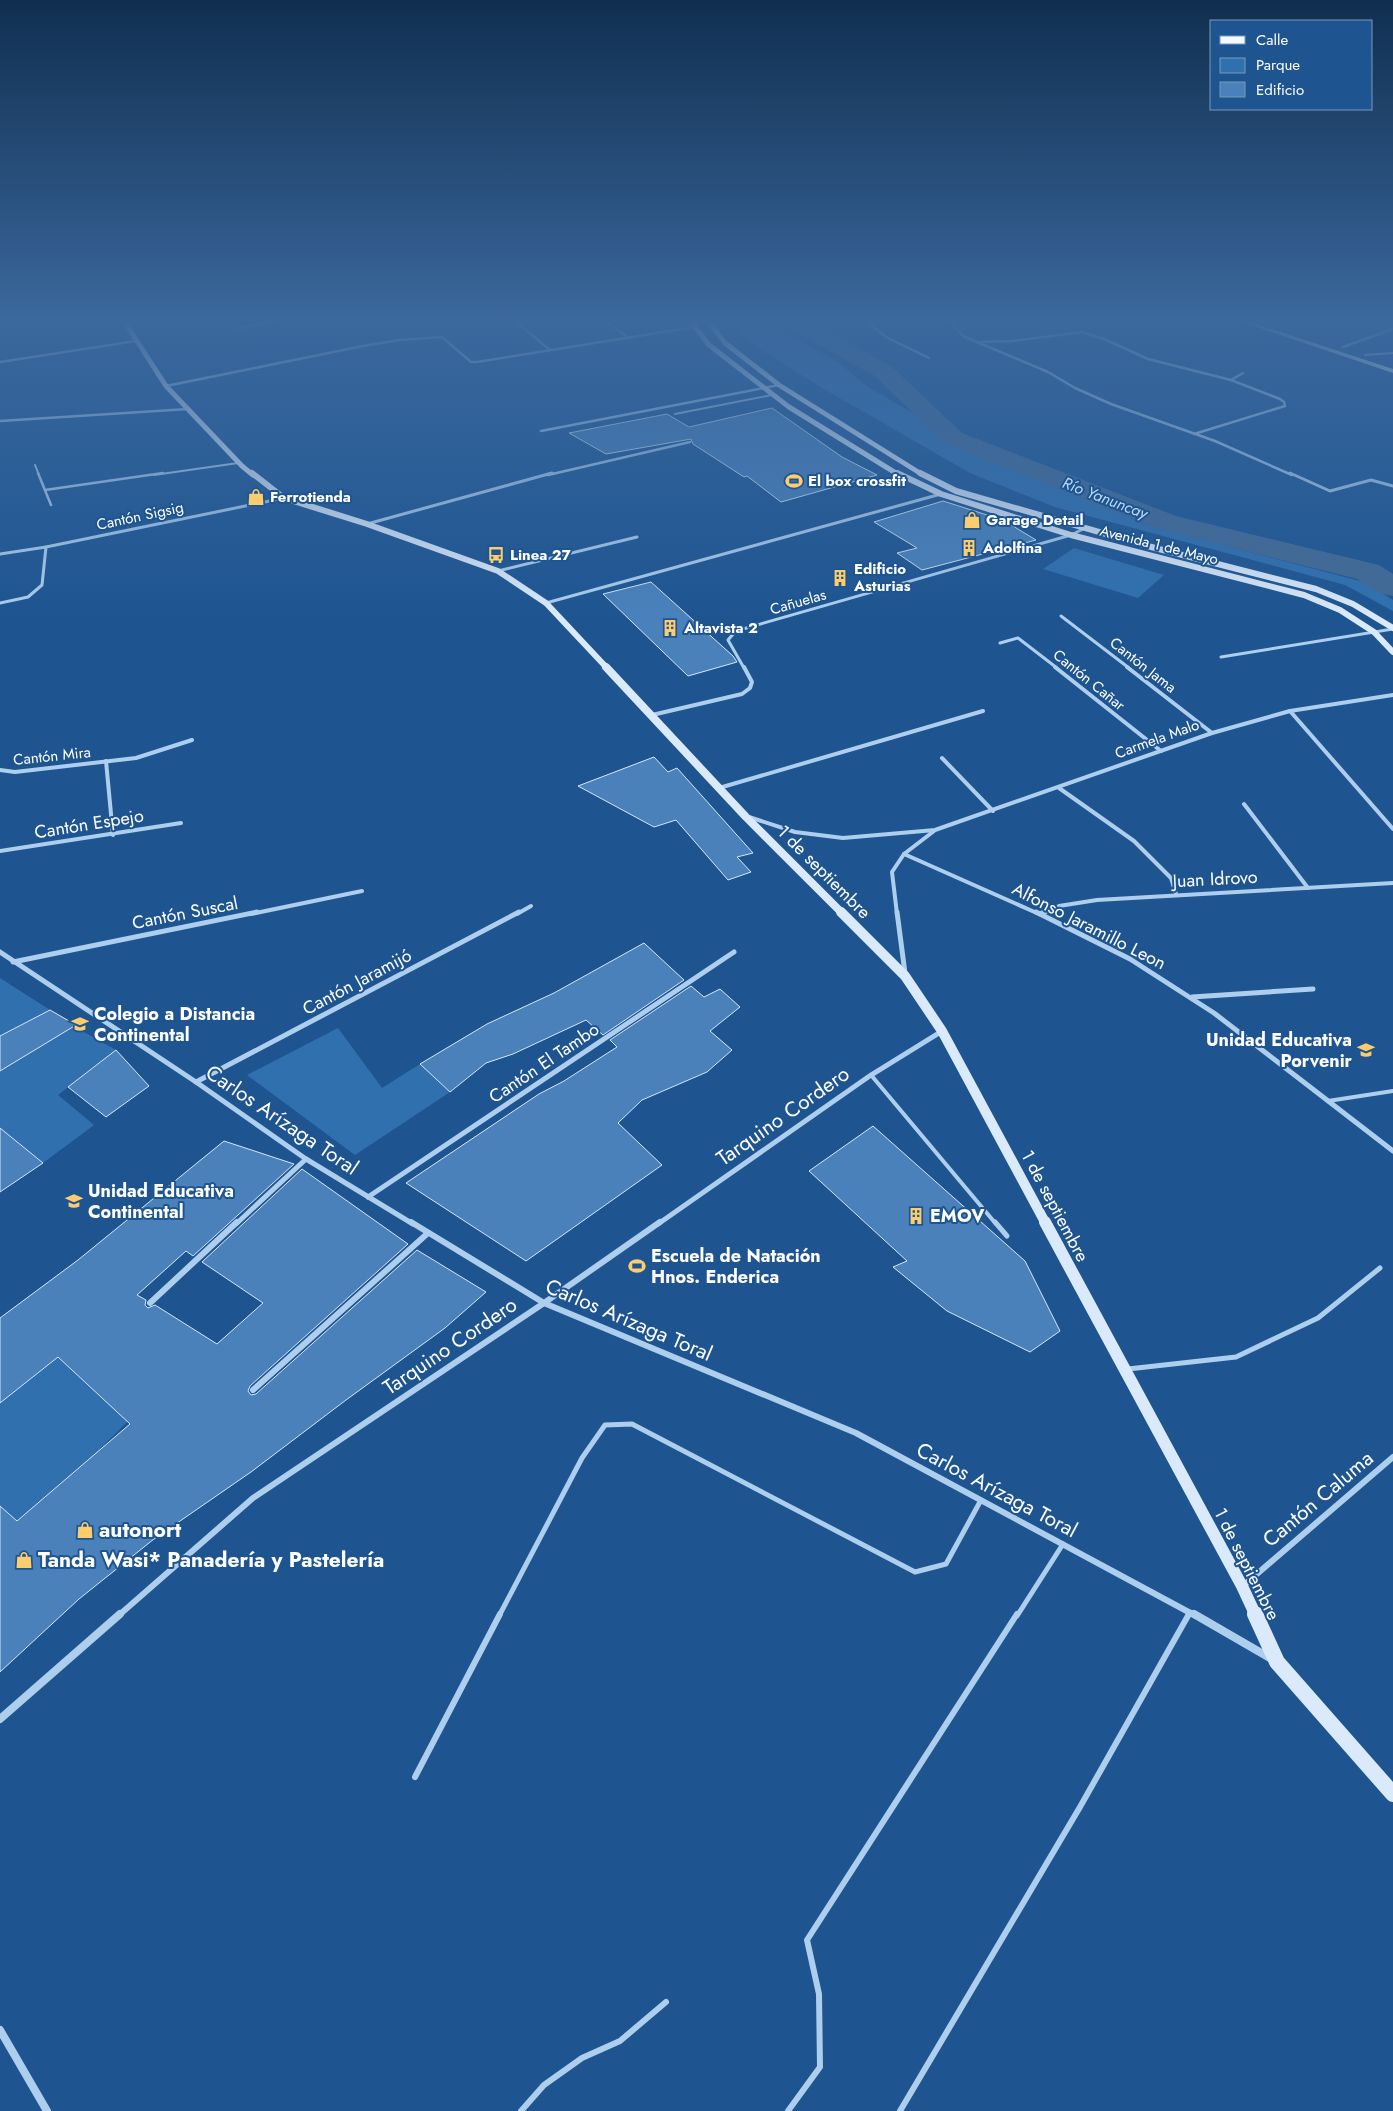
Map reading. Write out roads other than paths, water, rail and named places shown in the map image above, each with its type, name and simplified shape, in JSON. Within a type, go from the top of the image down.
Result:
[{"type":"main road","name":"1 de septiembre","points":[[198,420],[238,462],[284,498],[367,524],[498,571],[546,603],[746,816],[905,976],[942,1031],[1242,1586],[1277,1662],[1393,1794]]},
{"type":"main road","name":"Avenida 1 de Mayo","points":[[811,420],[900,475],[941,494],[1071,535],[1304,594],[1340,610],[1374,632],[1393,652]]},
{"type":"main road","name":"Avenida 1 de Mayo","points":[[834,420],[917,472],[956,491],[1084,528],[1316,589],[1353,604],[1393,628]]},
{"type":"street","points":[[0,421],[23,420]]},
{"type":"street","points":[[542,431],[603,420]]},
{"type":"street","points":[[1154,420],[1215,440],[1330,491],[1371,480],[1393,486]]},
{"type":"street","points":[[1194,434],[1241,420]]},
{"type":"street","points":[[367,524],[568,469],[690,442]]},
{"type":"street","points":[[546,603],[941,494]]},
{"type":"street","name":"Cantón Sigsig","points":[[0,554],[46,547],[284,498]]},
{"type":"street","name":"Cañuelas","points":[[652,715],[742,694],[750,688],[752,682],[728,640],[744,629],[1071,535],[1084,528]]},
{"type":"street","points":[[498,571],[637,537]]},
{"type":"street","points":[[0,603],[28,597],[42,585],[46,547]]},
{"type":"street","name":"Cantón Jama","points":[[1061,616],[1212,733]]},
{"type":"street","points":[[1221,657],[1393,628]]},
{"type":"street","name":"Cantón Cañar","points":[[1000,643],[1018,638],[1161,751]]},
{"type":"street","name":"Carmela Malo","points":[[746,816],[795,832],[843,838],[935,830],[1212,733],[1290,711],[1393,695]]},
{"type":"street","points":[[720,788],[983,711]]},
{"type":"street","points":[[1290,711],[1393,829]]},
{"type":"street","name":"Cantón Mira","points":[[0,770],[15,772],[136,758],[192,740]]},
{"type":"street","points":[[942,758],[993,811]]},
{"type":"street","name":"Cantón Mira","points":[[106,761],[113,835]]},
{"type":"street","points":[[1059,788],[1134,841],[1171,878],[1176,894]]},
{"type":"street","points":[[1244,804],[1308,888]]},
{"type":"street","name":"Cantón Espejo","points":[[0,851],[181,823]]},
{"type":"street","name":"Carmela Malo","points":[[905,976],[892,872],[904,854],[935,830]]},
{"type":"street","name":"Alfonso Jaramillo Leon","points":[[904,854],[1040,914],[1130,959],[1191,997],[1393,1151]]},
{"type":"street","name":"Juan Idrovo","points":[[1040,914],[1059,906],[1097,900],[1393,883]]},
{"type":"street","name":"Cantón Suscal","points":[[13,962],[362,892]]},
{"type":"street","name":"Cantón Jaramijó","points":[[196,1082],[531,906]]},
{"type":"street","name":"Carlos Arízaga Toral","points":[[0,952],[196,1082],[306,1158],[544,1303],[856,1433],[1190,1612],[1277,1662]]},
{"type":"street","name":"Cantón El Tambo","points":[[368,1197],[734,952]]},
{"type":"street","points":[[1191,997],[1313,989]]},
{"type":"street","name":"Tarquino Cordero","points":[[0,1719],[253,1498],[544,1303],[871,1075],[942,1031]]},
{"type":"street","points":[[150,1303],[306,1158]]},
{"type":"street","points":[[253,1390],[428,1233]]},
{"type":"street","name":"Cantón Caluma","points":[[1242,1586],[1393,1457]]},
{"type":"street","points":[[0,2030],[47,2111]]},
{"type":"lane","points":[[45,490],[238,462]]},
{"type":"lane","points":[[35,465],[51,504]]},
{"type":"lane","points":[[871,1075],[1007,1236]]},
{"type":"lane","points":[[1328,1101],[1393,1091]]},
{"type":"lane","points":[[1125,1370],[1236,1357],[1318,1318],[1380,1268]]},
{"type":"lane","points":[[415,1776],[582,1458],[604,1426],[632,1424],[915,1572],[946,1564],[981,1500]]},
{"type":"lane","points":[[788,2111],[820,2067],[820,1994],[807,1940],[1063,1544]]},
{"type":"lane","points":[[900,2111],[1080,1807],[1190,1612]]},
{"type":"lane","points":[[521,2111],[544,2085],[582,2058],[620,2041],[666,2002]]},
{"type":"waterway","name":"Río Yanuncay","points":[[934,420],[953,438],[1166,522],[1368,572],[1393,587]]},
{"type":"place","name":"El box crossfit","points":[[794,481]]},
{"type":"place","name":"Ferrotienda","points":[[256,497]]},
{"type":"place","name":"Garage Detail","points":[[972,520]]},
{"type":"place","name":"Adolfina","points":[[969,548]]},
{"type":"place","name":"Linea 27","points":[[496,555]]},
{"type":"place","name":"Edificio Asturias","points":[[840,578]]},
{"type":"place","name":"Altavista 2","points":[[670,628]]},
{"type":"place","name":"Colegio a Distancia Continental","points":[[80,1024]]},
{"type":"place","name":"Unidad Educativa Porvenir","points":[[1366,1050]]},
{"type":"place","name":"Unidad Educativa Continental","points":[[74,1201]]},
{"type":"place","name":"EMOV","points":[[916,1216]]},
{"type":"place","name":"Escuela de Natación Hnos. Enderica","points":[[637,1266]]},
{"type":"place","name":"autonort","points":[[85,1530]]},
{"type":"place","name":"Tanda Wasi* Panadería y Pastelería","points":[[24,1560]]}]
